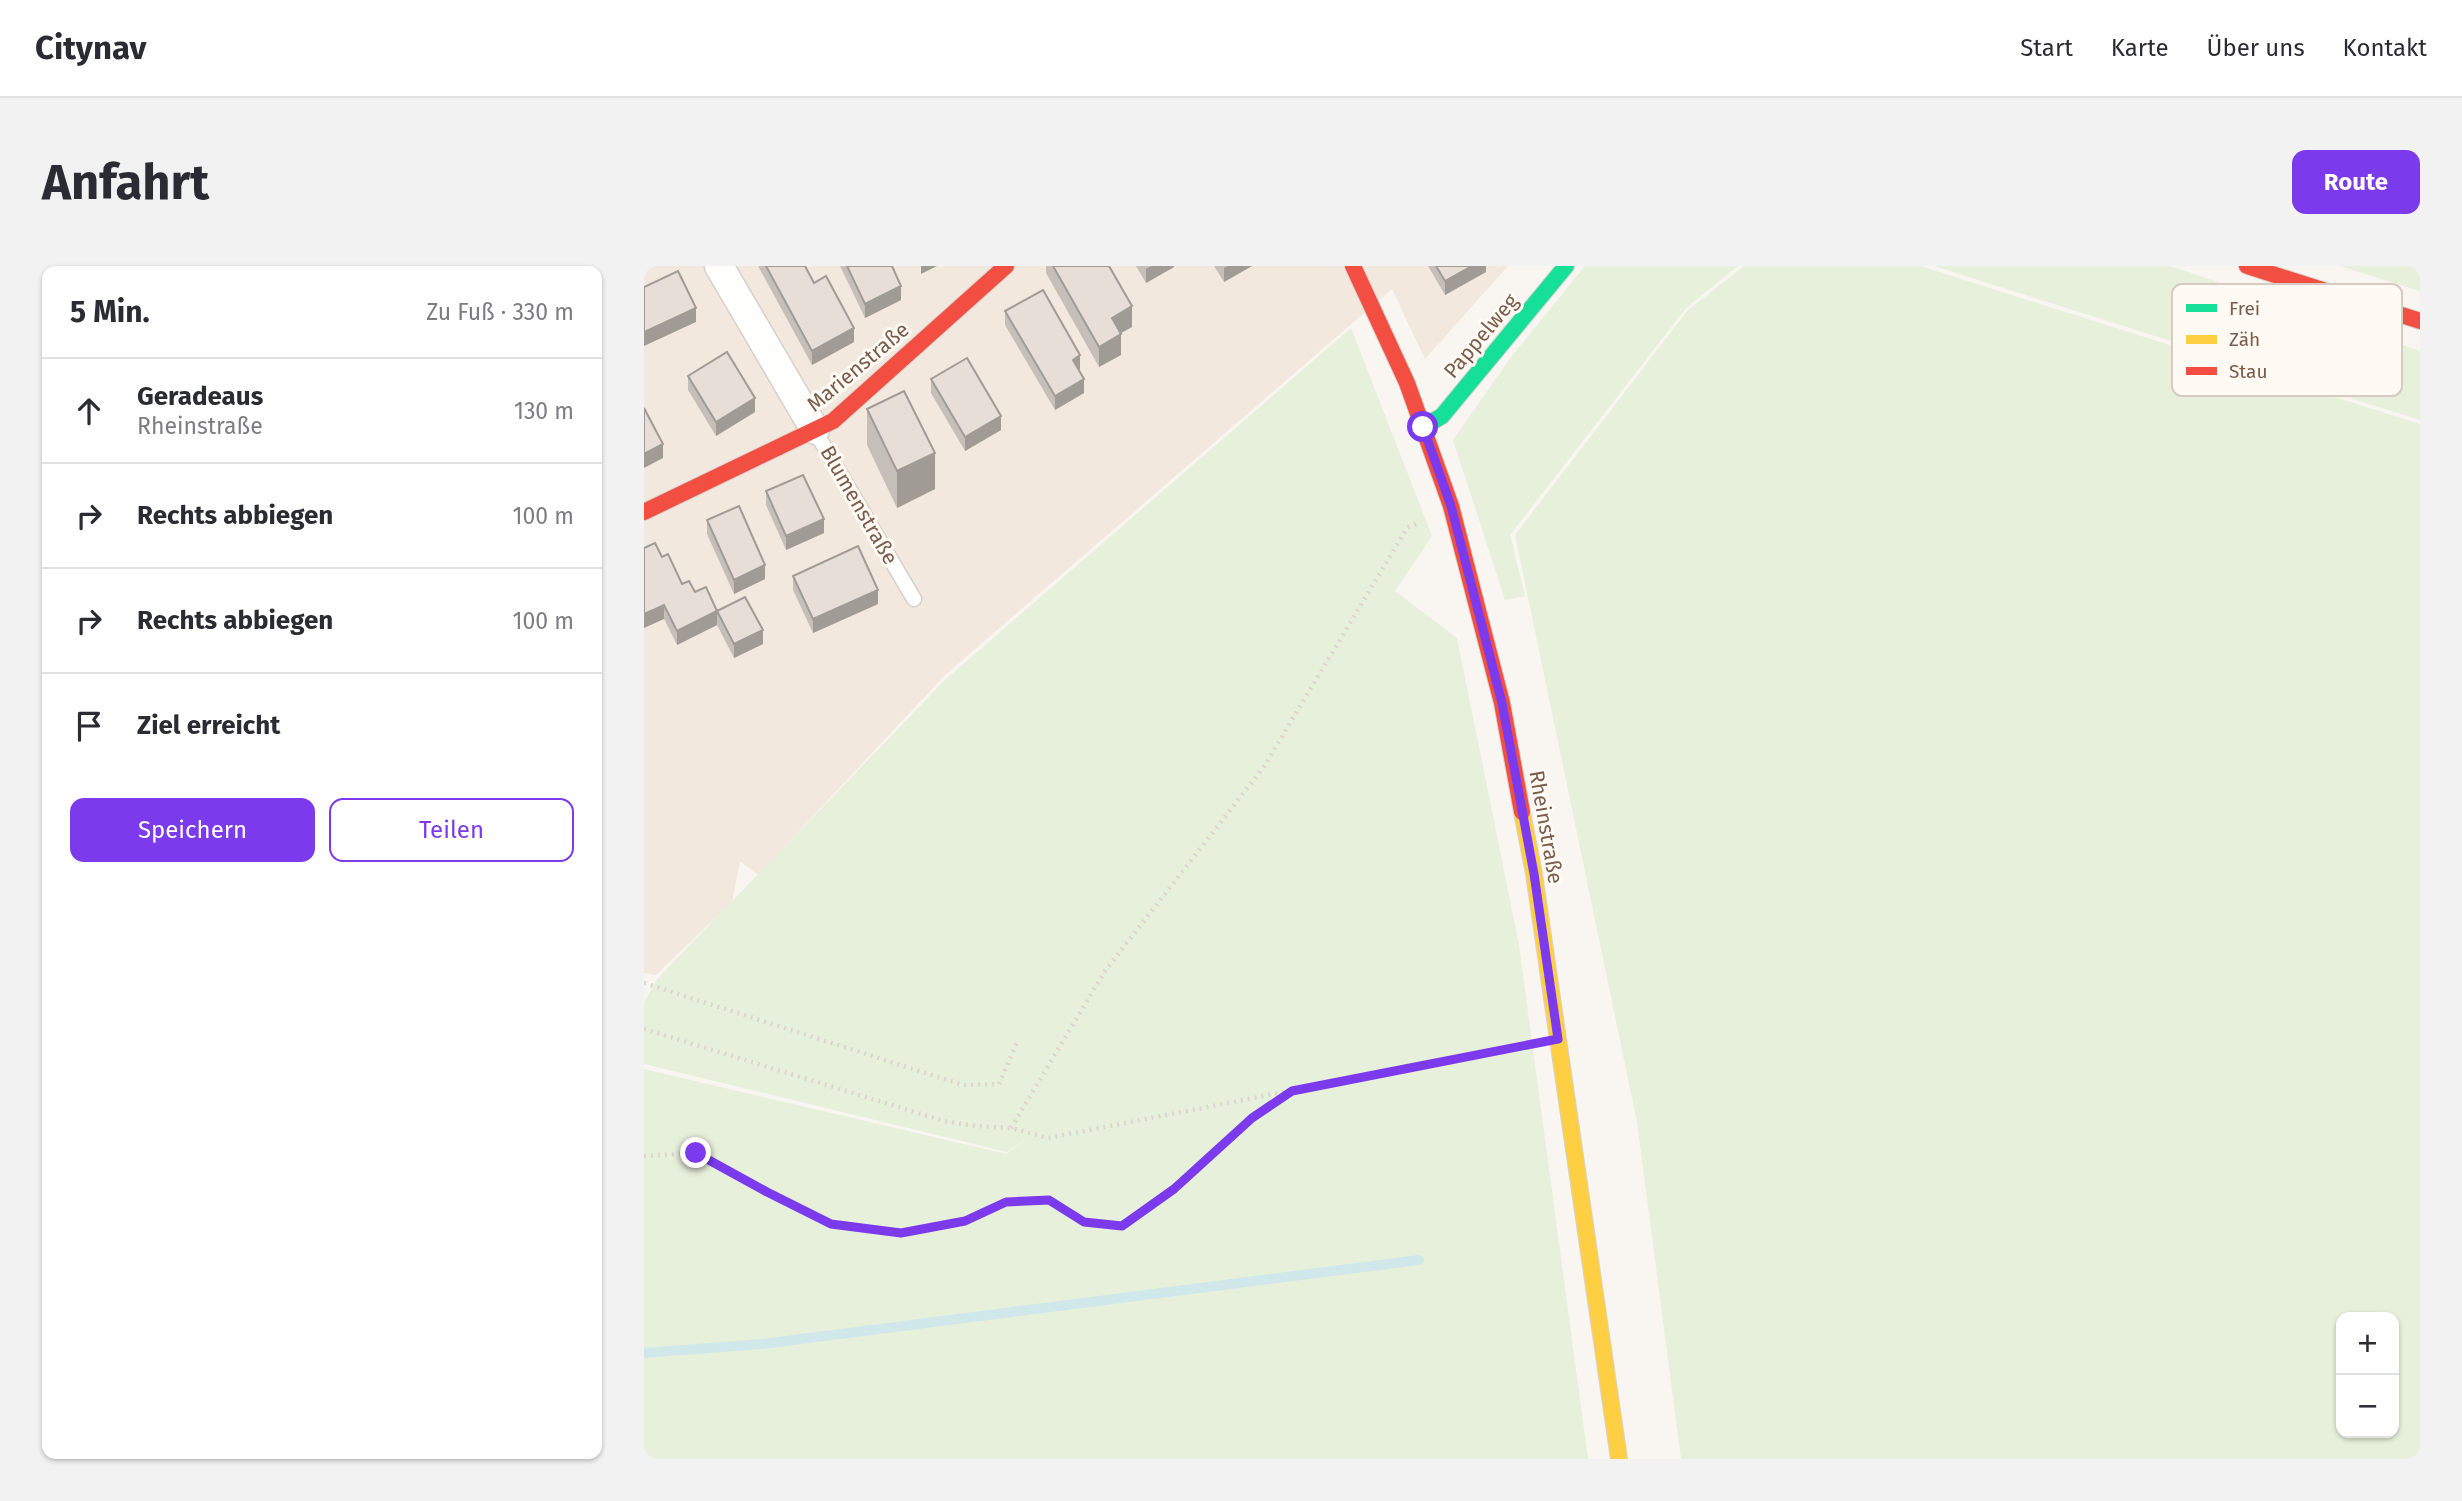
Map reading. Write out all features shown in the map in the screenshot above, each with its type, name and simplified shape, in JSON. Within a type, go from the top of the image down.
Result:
[{"type":"main road","name":"Marienstraße","points":[[644,512],[832,421],[1006,266]]},
{"type":"main road","name":"Rheinstraße","points":[[1353,266],[1407,383],[1451,506],[1502,703],[1534,874],[1619,1459]]},
{"type":"main road","name":"Pappelweg","points":[[1423,427],[1442,416],[1566,266]]},
{"type":"main road","points":[[2247,266],[2304,284]]},
{"type":"main road","points":[[2402,315],[2420,321]]},
{"type":"street","name":"Blumenstraße","points":[[719,266],[815,430]]},
{"type":"lane","name":"Blumenstraße","points":[[815,430],[914,599]]},
{"type":"path","points":[[1011,1128],[1105,971],[1264,768],[1406,528]]},
{"type":"path","points":[[644,992],[646,983],[963,1085],[999,1084],[1017,1042]]},
{"type":"path","points":[[644,1029],[944,1121],[1011,1128],[1048,1138],[1558,1039]]},
{"type":"path","points":[[644,1156],[696,1153],[831,1224],[901,1233],[965,1221],[1006,1202],[1049,1200],[1084,1222],[1122,1226],[1174,1189],[1252,1118],[1292,1091]]},
{"type":"shaded area","points":[[644,266],[1508,266],[1425,359],[1392,289],[945,675],[758,875],[740,861],[732,902],[656,975],[644,973]]},
{"type":"green space","points":[[1585,266],[1738,266],[1686,308],[1510,535],[1525,596],[1505,600],[1453,440],[1511,357]]},
{"type":"green space","points":[[1744,266],[1920,266],[2172,346],[2172,396],[2331,396],[2420,424],[2420,1459],[1681,1459],[1637,1122],[1515,535],[1687,311]]},
{"type":"green space","points":[[1934,266],[2170,266],[2223,284],[2172,284],[2172,341]]},
{"type":"green space","points":[[2340,266],[2420,266],[2420,291]]},
{"type":"green space","points":[[1351,328],[1432,536],[1395,591],[1457,638],[1519,945],[1588,1459],[644,1459],[644,1069],[1006,1154],[1032,1135],[1007,1152],[644,1064],[644,1002],[658,978],[946,679]]},
{"type":"green space","points":[[2402,345],[2420,351],[2420,420],[2344,396],[2402,396]]},
{"type":"building","points":[[766,266],[805,266],[814,283],[826,276],[854,328],[812,351]]},
{"type":"building","points":[[847,266],[892,266],[901,286],[865,304]]},
{"type":"building","points":[[1053,266],[1109,266],[1132,306],[1112,318],[1121,334],[1099,347]]},
{"type":"building","points":[[1436,266],[1472,266],[1445,281]]},
{"type":"building","points":[[678,271],[696,308],[644,332],[644,287]]},
{"type":"building","points":[[1043,290],[1080,355],[1073,360],[1084,379],[1055,396],[1005,311]]},
{"type":"building","points":[[727,352],[755,398],[716,422],[688,376]]},
{"type":"building","points":[[967,358],[1001,416],[965,437],[931,379]]},
{"type":"building","points":[[904,391],[935,453],[897,471],[867,409]]},
{"type":"building","points":[[644,408],[663,444],[644,454]]},
{"type":"building","points":[[803,475],[824,519],[786,536],[766,491]]},
{"type":"building","points":[[739,506],[765,565],[734,580],[707,520]]},
{"type":"building","points":[[655,543],[662,557],[668,554],[682,584],[689,581],[695,592],[706,587],[717,611],[677,631],[664,605],[644,614],[644,548]]},
{"type":"building","points":[[858,546],[878,590],[813,619],[793,576]]},
{"type":"building","points":[[745,597],[763,630],[734,644],[717,611]]},
{"type":"waterway","points":[[644,1353],[762,1344],[1419,1260]]},
{"type":"traffic: fast","points":[[1423,427],[1442,416],[1566,266]]},
{"type":"traffic: slow","points":[[1522,812],[1534,874],[1619,1459]]},
{"type":"traffic: jam","points":[[644,512],[833,421],[1006,266]]},
{"type":"traffic: jam","points":[[1353,266],[1407,383],[1451,506],[1502,703],[1522,812]]},
{"type":"traffic: jam","points":[[2247,266],[2304,284]]},
{"type":"traffic: jam","points":[[2402,315],[2420,321]]},
{"type":"route","points":[[696,1153],[831,1224],[901,1233],[965,1221],[1006,1202],[1049,1200],[1084,1222],[1122,1226],[1174,1189],[1252,1118],[1292,1091],[1558,1039],[1534,874],[1502,703],[1451,506],[1423,427]]}]
